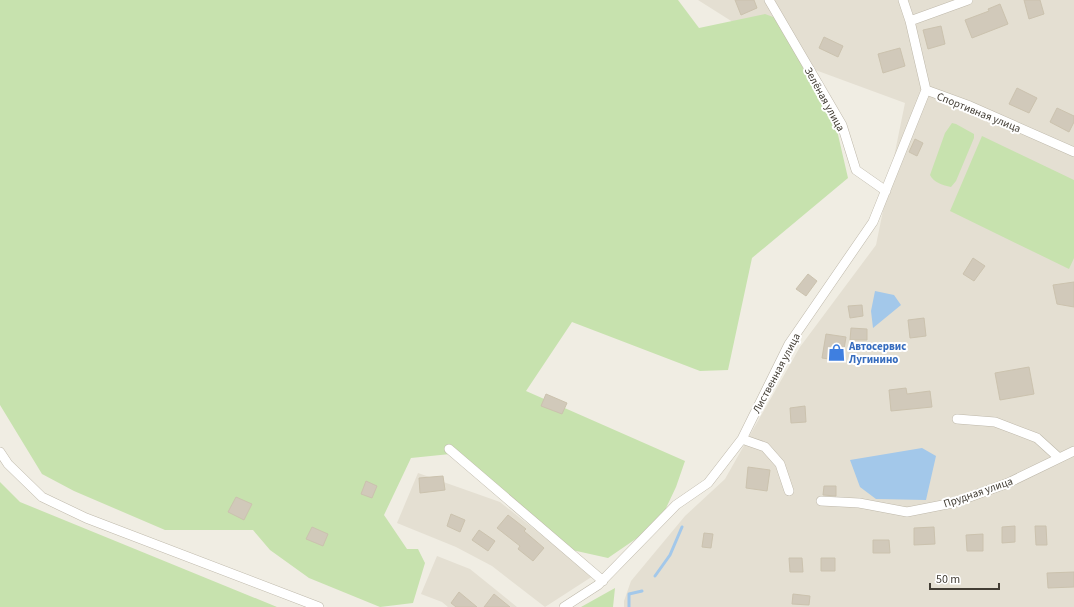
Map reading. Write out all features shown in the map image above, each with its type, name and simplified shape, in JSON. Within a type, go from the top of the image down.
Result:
[{"type":"street","name":"Зелёная улица","points":[[769,0],[842,125],[856,170],[886,191]]},
{"type":"street","name":"Спортивная улица","points":[[903,0],[910,21],[926,90],[970,106],[1074,152]]},
{"type":"street","points":[[910,21],[968,0]]},
{"type":"street","name":"Лиственная улица","points":[[564,607],[602,581],[676,505],[708,483],[742,438],[789,344],[873,222],[926,90]]},
{"type":"street","points":[[957,419],[996,422],[1038,438],[1059,458]]},
{"type":"street","points":[[742,438],[765,447],[780,464],[789,492]]},
{"type":"street","points":[[449,449],[602,581]]},
{"type":"street","name":"Прудная улица","points":[[821,501],[858,503],[907,512],[953,504],[1008,483],[1074,451]]},
{"type":"street","points":[[0,452],[8,464],[42,497],[86,518],[319,607]]},
{"type":"shaded area","points":[[698,0],[1074,0],[1074,607],[624,607],[624,601],[631,581],[685,516],[725,479],[800,347],[876,245],[905,103],[799,64]]},
{"type":"shaded area","points":[[418,473],[500,502],[593,576],[545,607],[492,566],[456,547],[397,523]]},
{"type":"shaded area","points":[[437,556],[470,569],[517,607],[448,607],[442,602],[421,594]]},
{"type":"green space","points":[[0,0],[678,0],[699,28],[765,14],[784,21],[795,51],[813,89],[836,126],[848,178],[752,258],[728,370],[700,371],[572,322],[526,391],[685,461],[676,487],[659,523],[608,558],[572,550],[460,453],[411,458],[384,515],[407,549],[418,549],[425,563],[413,603],[380,607],[309,578],[270,550],[253,530],[165,530],[74,491],[42,474],[0,405]]},
{"type":"green space","points":[[952,123],[974,134],[974,138],[956,181],[951,187],[936,182],[930,175],[945,133]]},
{"type":"green space","points":[[982,136],[1074,180],[1074,258],[1069,269],[950,211]]},
{"type":"green space","points":[[0,482],[20,502],[277,607],[0,607]]},
{"type":"green space","points":[[615,588],[613,607],[581,607]]},
{"type":"water","points":[[875,291],[894,295],[901,305],[873,328],[871,311]]},
{"type":"water","points":[[922,448],[936,456],[926,500],[876,499],[860,487],[850,460]]},
{"type":"building","points":[[735,0],[754,0],[757,8],[741,15]]},
{"type":"building","points":[[1024,0],[1040,0],[1044,14],[1029,19]]},
{"type":"building","points":[[1000,4],[1008,24],[972,38],[965,20],[989,11],[988,9]]},
{"type":"building","points":[[941,26],[945,44],[928,49],[923,30]]},
{"type":"building","points":[[824,37],[843,46],[838,57],[819,48]]},
{"type":"building","points":[[900,48],[905,66],[883,73],[878,54]]},
{"type":"building","points":[[1017,88],[1037,98],[1029,113],[1009,104]]},
{"type":"building","points":[[1057,108],[1074,116],[1074,122],[1069,132],[1050,122]]},
{"type":"building","points":[[915,139],[923,143],[917,156],[909,152]]},
{"type":"building","points":[[973,258],[985,266],[974,281],[963,274]]},
{"type":"building","points":[[808,274],[817,281],[806,296],[796,289]]},
{"type":"building","points":[[1074,282],[1074,307],[1057,304],[1053,285]]},
{"type":"building","points":[[862,305],[863,316],[850,318],[848,306]]},
{"type":"building","points":[[924,318],[926,336],[910,338],[908,320]]},
{"type":"building","points":[[851,328],[867,329],[867,340],[850,340]]},
{"type":"building","points":[[826,334],[846,337],[842,361],[822,358]]},
{"type":"building","points":[[1029,367],[1034,394],[1000,400],[995,373]]},
{"type":"building","points":[[906,388],[907,394],[930,391],[932,407],[891,411],[889,390]]},
{"type":"building","points":[[546,394],[567,403],[562,414],[541,406]]},
{"type":"building","points":[[805,406],[806,422],[791,423],[790,408]]},
{"type":"building","points":[[748,467],[770,470],[767,491],[746,488]]},
{"type":"building","points":[[443,476],[445,490],[420,493],[419,478]]},
{"type":"building","points":[[366,481],[377,486],[372,498],[361,494]]},
{"type":"building","points":[[824,486],[836,486],[836,496],[823,495]]},
{"type":"building","points":[[236,497],[252,504],[244,520],[228,512]]},
{"type":"building","points":[[451,514],[465,520],[460,532],[447,526]]},
{"type":"building","points":[[508,515],[526,529],[524,531],[544,548],[533,561],[518,549],[520,546],[497,528]]},
{"type":"building","points":[[1015,526],[1015,542],[1002,543],[1002,527]]},
{"type":"building","points":[[1035,526],[1046,526],[1047,545],[1036,545]]},
{"type":"building","points":[[312,527],[328,534],[323,546],[306,539]]},
{"type":"building","points":[[934,527],[935,544],[914,545],[914,528]]},
{"type":"building","points":[[479,530],[495,541],[488,551],[472,540]]},
{"type":"building","points":[[704,533],[713,534],[711,548],[702,547]]},
{"type":"building","points":[[983,534],[983,551],[967,551],[966,535]]},
{"type":"building","points":[[873,540],[889,540],[890,553],[873,553]]},
{"type":"building","points":[[789,558],[802,558],[803,572],[790,572]]},
{"type":"building","points":[[821,558],[835,558],[835,571],[821,571]]},
{"type":"building","points":[[1074,572],[1074,587],[1048,588],[1047,573]]},
{"type":"building","points":[[459,592],[477,607],[456,607],[451,603]]},
{"type":"building","points":[[494,594],[510,607],[484,607]]},
{"type":"building","points":[[793,594],[810,596],[809,605],[792,604]]},
{"type":"waterway","points":[[655,576],[670,555],[682,527]]},
{"type":"waterway","points":[[629,607],[629,594],[642,591]]},
{"type":"place","name":"Автосервис Лугинино","points":[[836,352]]}]
